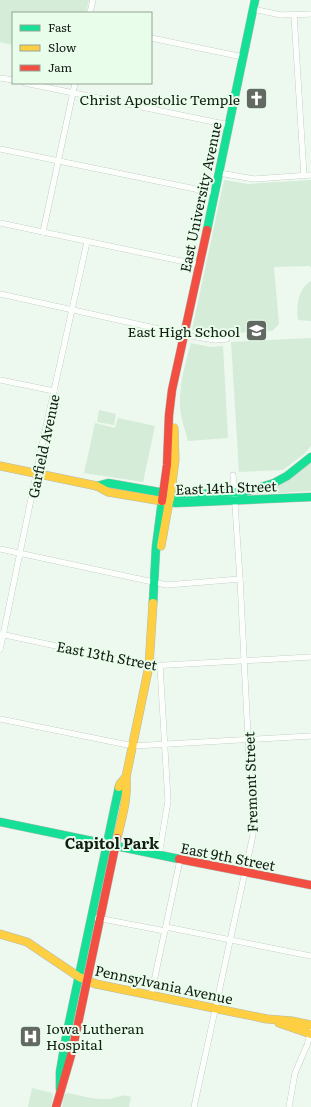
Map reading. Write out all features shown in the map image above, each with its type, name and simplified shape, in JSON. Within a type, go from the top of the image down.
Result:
[{"type":"main road","name":"East University Avenue","points":[[56,1107],[60,1089],[60,1072],[83,979],[111,846],[127,785],[126,777],[149,666],[154,582],[166,498],[176,460],[172,390],[200,265],[255,0]]},
{"type":"main road","points":[[235,497],[245,492],[274,483],[287,476],[311,458]]},
{"type":"main road","name":"East 14th Street","points":[[0,466],[97,486],[108,492],[166,498],[176,503],[235,497],[311,497]]},
{"type":"main road","name":"East 9th Street","points":[[0,822],[180,860],[311,885]]},
{"type":"main road","name":"Pennsylvania Avenue","points":[[0,934],[20,939],[32,945],[83,979],[100,985],[311,1029]]},
{"type":"street","points":[[90,12],[93,0]]},
{"type":"street","points":[[253,9],[281,15],[311,14]]},
{"type":"street","points":[[294,15],[304,176]]},
{"type":"street","points":[[152,38],[243,57]]},
{"type":"street","points":[[0,78],[12,80]]},
{"type":"street","points":[[30,84],[229,126]]},
{"type":"street","points":[[43,232],[75,84]]},
{"type":"street","points":[[0,149],[215,193]]},
{"type":"street","points":[[219,173],[254,179],[311,176]]},
{"type":"street","points":[[0,223],[200,265]]},
{"type":"street","name":"Garfield Avenue","points":[[0,650],[1,634],[20,554],[71,310],[87,242]]},
{"type":"street","points":[[0,294],[184,335],[215,340],[226,339]]},
{"type":"street","points":[[0,380],[54,391]]},
{"type":"street","name":"Fremont Street","points":[[194,1107],[253,835],[234,475]]},
{"type":"street","points":[[0,549],[167,585],[240,580]]},
{"type":"street","name":"East 13th Street","points":[[1,634],[149,666],[245,662],[311,657]]},
{"type":"street","points":[[159,855],[168,801],[160,666]]},
{"type":"street","points":[[0,719],[133,746],[311,736]]},
{"type":"street","points":[[151,995],[180,860]]},
{"type":"street","points":[[96,918],[230,940],[311,956]]},
{"type":"street","points":[[288,1107],[295,1073],[311,1029]]},
{"type":"green space","points":[[0,0],[89,0],[86,12],[12,12],[12,45],[0,42]]},
{"type":"green space","points":[[224,180],[248,184],[311,180],[311,268],[310,266],[274,267],[279,324],[272,331],[214,334],[192,330]]},
{"type":"green space","points":[[311,281],[311,321],[298,320],[297,309],[299,298],[303,288]]},
{"type":"green space","points":[[311,338],[311,446],[304,454],[283,470],[239,472],[231,342]]},
{"type":"green space","name":"East High School","points":[[191,343],[210,347],[223,346],[228,438],[188,441],[181,415],[180,391]]},
{"type":"green space","points":[[99,410],[116,414],[114,425],[97,422]]},
{"type":"green space","points":[[118,418],[155,426],[143,482],[84,473],[95,423],[115,428]]},
{"type":"green space","points":[[311,463],[311,491],[252,495],[262,491]]},
{"type":"green space","points":[[32,1088],[52,1093],[53,1096],[51,1107],[28,1107]]},
{"type":"green space","points":[[68,1093],[99,1099],[109,1099],[122,1096],[131,1097],[129,1107],[62,1107],[64,1095]]},
{"type":"traffic: fast","points":[[207,230],[255,0]]},
{"type":"traffic: fast","points":[[97,486],[108,483],[176,495],[245,492],[274,483],[287,476],[311,457]]},
{"type":"traffic: fast","points":[[168,502],[176,503],[311,497]]},
{"type":"traffic: fast","points":[[153,603],[156,547],[162,501]]},
{"type":"traffic: fast","points":[[60,1089],[60,1072],[66,1037],[119,787]]},
{"type":"traffic: fast","points":[[0,822],[179,859]]},
{"type":"traffic: slow","points":[[170,499],[175,460],[174,428]]},
{"type":"traffic: slow","points":[[0,466],[97,486],[108,492],[168,502]]},
{"type":"traffic: slow","points":[[161,546],[169,502]]},
{"type":"traffic: slow","points":[[119,787],[126,777],[149,666],[153,603]]},
{"type":"traffic: slow","points":[[117,838],[123,815],[126,777]]},
{"type":"traffic: slow","points":[[0,934],[27,942],[79,977],[96,984],[267,1019],[292,1021],[311,1025]]},
{"type":"traffic: slow","points":[[279,1023],[311,1034]]},
{"type":"traffic: jam","points":[[162,501],[167,465],[169,415],[172,390],[207,230]]},
{"type":"traffic: jam","points":[[56,1107],[72,1052],[117,838]]},
{"type":"traffic: jam","points":[[179,859],[311,885]]},
{"type":"place","name":"Christ Apostolic Temple","points":[[256,99]]},
{"type":"place","name":"East High School","points":[[256,331]]},
{"type":"place","name":"Iowa Lutheran Hospital","points":[[31,1036]]},
{"type":"district","name":"Capitol Park","points":[[112,842]]}]
